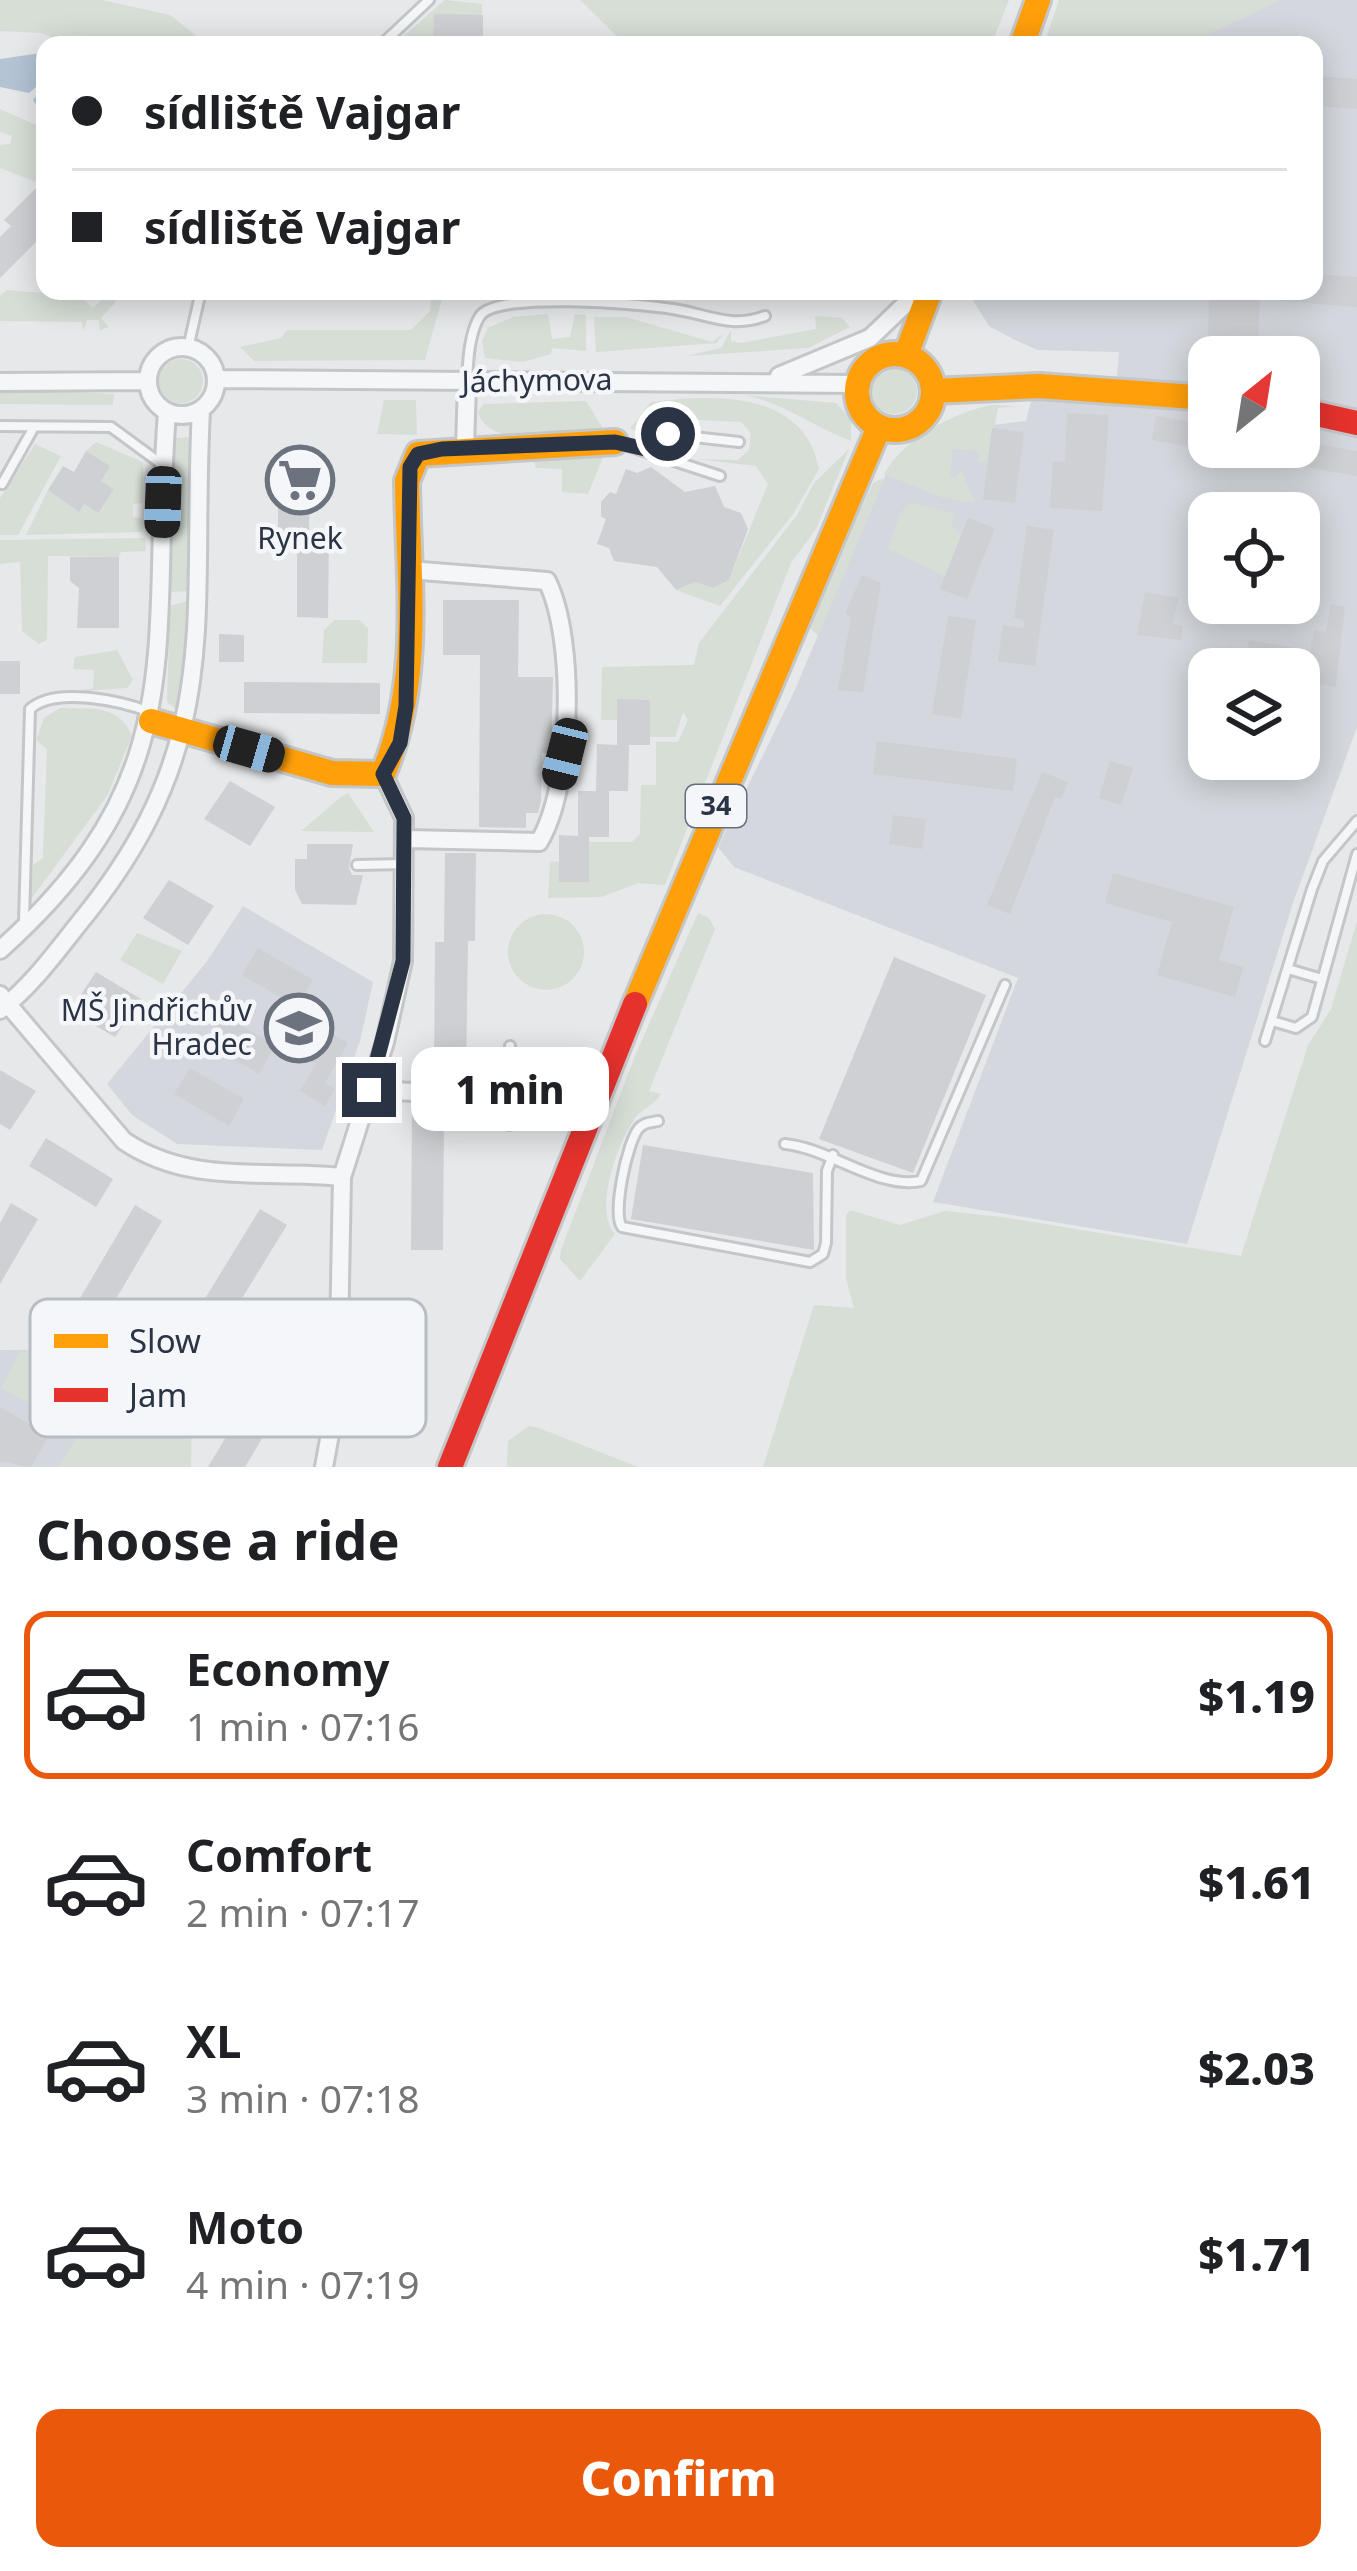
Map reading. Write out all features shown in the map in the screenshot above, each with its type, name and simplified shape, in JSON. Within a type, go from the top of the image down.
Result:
[{"type":"main road","points":[[1025,36],[1038,0]]},
{"type":"main road","points":[[906,355],[926,300]]},
{"type":"main road","points":[[906,355],[928,372],[933,391],[928,412],[911,426],[879,427],[861,409],[857,384],[875,359],[906,355]]},
{"type":"main road","points":[[933,391],[1039,386],[1188,397]]},
{"type":"main road","points":[[1320,415],[1357,423]]},
{"type":"main road","name":"34","points":[[450,1467],[696,852],[879,427]]},
{"type":"main road","points":[[151,717],[332,773],[383,774],[400,743],[406,706],[410,467],[418,454],[615,442]]},
{"type":"street","points":[[766,380],[858,345],[909,300]]},
{"type":"street","points":[[188,348],[208,359],[216,380],[213,397],[201,410],[181,416],[167,412],[151,396],[148,381],[157,358],[188,348]]},
{"type":"street","name":"Jáchymova","points":[[216,380],[857,384]]},
{"type":"street","points":[[0,382],[148,381]]},
{"type":"street","points":[[465,448],[467,383]]},
{"type":"street","points":[[201,410],[201,596],[184,729],[165,788],[124,864],[2,1003],[124,1141],[146,1156],[170,1167],[217,1174],[342,1177]]},
{"type":"street","points":[[0,950],[26,927],[104,829],[135,772],[151,717],[167,412]]},
{"type":"street","points":[[406,839],[539,842],[565,754],[568,687],[551,589],[535,576],[434,576],[409,570]]},
{"type":"street","points":[[340,1299],[342,1177],[403,961],[404,818],[383,774]]},
{"type":"street","points":[[369,1090],[505,1096]]},
{"type":"street","points":[[325,1467],[330,1437]]},
{"type":"lane","points":[[391,36],[429,0]]},
{"type":"lane","points":[[188,348],[199,300]]},
{"type":"lane","points":[[467,383],[477,324],[491,307],[562,302],[674,309],[730,324],[765,316]]},
{"type":"lane","points":[[0,426],[111,427],[164,468]]},
{"type":"lane","points":[[2,484],[34,427]]},
{"type":"lane","points":[[134,441],[165,434]]},
{"type":"lane","points":[[650,450],[668,434],[739,442]]},
{"type":"lane","points":[[615,442],[721,476]]},
{"type":"lane","points":[[26,927],[22,914],[30,709],[46,698],[114,701],[151,717]]},
{"type":"lane","points":[[1265,1041],[1324,861],[1357,820]]},
{"type":"lane","points":[[1271,1021],[1304,1026],[1312,1017],[1357,854]]},
{"type":"lane","points":[[357,865],[407,864]]},
{"type":"lane","points":[[1288,969],[1322,979]]},
{"type":"lane","points":[[785,1144],[833,1155],[901,1183],[926,1178],[1005,985]]},
{"type":"lane","points":[[509,1125],[505,1096],[510,1046]]},
{"type":"lane","points":[[658,1121],[646,1123],[635,1135],[616,1209],[622,1226],[810,1262],[823,1254],[826,1243],[827,1172],[833,1155]]},
{"type":"shaded area","points":[[0,0],[101,0],[170,15],[197,36],[49,36],[0,31]]},
{"type":"shaded area","points":[[445,0],[482,4],[482,36],[403,36]]},
{"type":"shaded area","points":[[580,0],[1009,0],[995,36],[617,36]]},
{"type":"shaded area","points":[[1059,0],[1279,0],[1204,36],[1047,36]]},
{"type":"shaded area","points":[[1279,0],[1357,0],[1357,727],[1293,903],[1187,1244],[933,1202],[1018,978],[734,867],[718,847],[794,692],[886,474],[943,431],[1026,421],[1032,398],[1115,399],[1119,352],[1038,350],[989,326],[973,300],[1323,300],[1323,36],[1204,36]]},
{"type":"shaded area","points":[[0,109],[36,125],[36,182],[0,168],[0,145],[10,144],[12,136],[0,132]]},
{"type":"shaded area","points":[[7,290],[36,292],[36,300],[84,300],[93,308],[101,300],[117,300],[101,318],[109,327],[100,330],[99,320],[87,320],[83,331],[82,322],[0,321],[0,296]]},
{"type":"shaded area","points":[[431,300],[442,300],[425,360],[254,361],[240,347],[281,338],[287,330],[411,330],[430,311]]},
{"type":"shaded area","points":[[548,314],[552,339],[570,337],[575,314],[586,315],[586,351],[552,348],[551,354],[523,362],[485,358],[482,340],[488,328],[513,317]]},
{"type":"shaded area","points":[[815,316],[842,318],[850,327],[808,348],[687,356],[721,348],[731,330],[731,341],[741,343],[816,329]]},
{"type":"shaded area","points":[[594,317],[626,317],[712,342],[723,334],[717,343],[596,352]]},
{"type":"shaded area","points":[[181,359],[196,366],[203,381],[196,396],[181,403],[166,396],[159,381],[166,366]]},
{"type":"shaded area","points":[[894,368],[910,375],[917,391],[910,407],[894,414],[878,407],[871,391],[878,375]]},
{"type":"shaded area","points":[[0,389],[114,394],[113,405],[0,404]]},
{"type":"shaded area","points":[[743,395],[836,403],[851,419],[851,441],[772,403]]},
{"type":"shaded area","points":[[729,399],[777,411],[796,424],[810,443],[819,469],[793,514],[720,606],[676,590],[695,582],[713,588],[729,580],[768,484],[756,466],[695,459],[738,460],[749,450],[751,433],[741,422],[659,418],[646,433],[630,429],[651,402]]},
{"type":"shaded area","points":[[384,400],[416,400],[417,435],[377,434]]},
{"type":"shaded area","points":[[586,401],[607,435],[515,437],[485,425],[478,412],[484,404]]},
{"type":"shaded area","points":[[991,405],[1019,406],[998,408],[987,463],[979,461],[979,451],[953,449],[950,477],[956,478],[961,470],[975,503],[943,498],[884,474],[904,449],[930,429]]},
{"type":"shaded area","points":[[193,437],[190,591],[171,592],[170,486],[175,438]]},
{"type":"shaded area","points":[[96,442],[143,462],[143,503],[133,504],[133,517],[142,518],[142,532],[26,535],[48,490],[78,511],[84,504],[100,513],[114,489],[101,481],[109,466],[86,451]]},
{"type":"shaded area","points":[[35,444],[61,456],[18,535],[0,535],[0,498]]},
{"type":"shaded area","points":[[849,449],[816,529],[791,563],[665,885],[638,883],[601,897],[548,898],[550,861],[559,862],[559,882],[588,882],[589,842],[632,842],[640,834],[641,785],[656,785],[656,742],[678,742],[688,720],[683,712],[675,737],[650,737],[617,700],[617,720],[601,720],[602,667],[694,665],[699,643],[797,515],[814,483]]},
{"type":"shaded area","points":[[562,454],[604,455],[588,494],[562,492],[562,469],[536,468],[534,461]]},
{"type":"shaded area","points":[[881,479],[818,636],[806,624],[873,483]]},
{"type":"shaded area","points":[[911,503],[955,514],[951,526],[961,535],[945,576],[888,549],[900,513]]},
{"type":"shaded area","points":[[145,538],[146,551],[121,552],[119,557],[48,556],[47,640],[39,644],[22,631],[20,562],[0,564],[0,540]]},
{"type":"shaded area","points":[[190,600],[190,658],[178,710],[167,702],[170,606]]},
{"type":"shaded area","points":[[335,620],[359,620],[368,628],[367,663],[322,663],[324,630]]},
{"type":"shaded area","points":[[117,650],[133,680],[127,688],[74,692],[93,688],[94,670],[73,669],[75,657]]},
{"type":"shaded area","points":[[60,708],[111,713],[132,736],[107,796],[31,899],[33,865],[43,858],[47,749],[36,740],[44,718]]},
{"type":"shaded area","points":[[348,793],[374,832],[301,831],[341,797]]},
{"type":"shaded area","points":[[243,906],[373,982],[360,1041],[322,1150],[177,1144],[132,1115],[107,1084],[208,960]]},
{"type":"shaded area","points":[[698,913],[709,918],[715,929],[649,1091],[661,1094],[633,1121],[614,1161],[606,1210],[615,1234],[580,1281],[560,1259],[561,1250],[635,1056]]},
{"type":"shaded area","points":[[546,914],[573,925],[584,952],[573,979],[546,990],[519,979],[508,952],[519,925]]},
{"type":"shaded area","points":[[1357,921],[1357,1467],[763,1467],[814,1305],[854,1308],[846,1279],[846,1215],[850,1210],[900,1225],[945,1211],[1002,1217],[1241,1256],[1308,1045],[1331,1009]]},
{"type":"shaded area","points":[[137,933],[182,951],[163,984],[120,960]]},
{"type":"shaded area","points":[[0,1350],[30,1350],[30,1437],[190,1437],[191,1467],[0,1467]]},
{"type":"shaded area","points":[[21,1350],[30,1355],[30,1404],[1,1388]]},
{"type":"shaded area","points":[[529,1426],[638,1467],[507,1467],[508,1441]]},
{"type":"shaded area","points":[[77,1437],[192,1437],[191,1467],[59,1467]]},
{"type":"water","points":[[36,54],[36,87],[29,93],[0,87],[0,59]]},
{"type":"building","points":[[434,14],[483,15],[483,36],[433,36]]},
{"type":"building","points":[[1323,77],[1357,79],[1357,109],[1323,107]]},
{"type":"building","points":[[36,188],[36,242],[0,278],[0,237],[11,226],[4,220]]},
{"type":"building","points":[[1323,275],[1357,277],[1357,307],[1281,301],[1323,300]]},
{"type":"building","points":[[1209,300],[1260,300],[1258,336],[1208,336]]},
{"type":"building","points":[[1067,413],[1109,415],[1102,511],[1050,508],[1053,461],[1065,462]]},
{"type":"building","points":[[1156,416],[1188,421],[1188,446],[1152,440]]},
{"type":"building","points":[[992,428],[1024,432],[1015,503],[983,499]]},
{"type":"building","points":[[1320,445],[1357,451],[1357,476],[1311,468],[1320,468]]},
{"type":"building","points":[[86,451],[110,466],[101,481],[114,489],[99,513],[84,504],[79,512],[48,490],[63,466],[74,472]]},
{"type":"building","points":[[278,453],[310,453],[309,535],[329,535],[328,618],[297,617],[297,536],[278,536]]},
{"type":"building","points":[[651,467],[685,492],[715,486],[724,507],[741,513],[748,529],[729,580],[713,588],[695,582],[676,590],[657,567],[614,561],[609,548],[597,544],[606,519],[601,517],[601,502],[610,492],[616,494],[626,469],[637,473]]},
{"type":"building","points":[[968,518],[995,528],[967,599],[940,589]]},
{"type":"building","points":[[1027,526],[1054,530],[1035,666],[998,661],[1003,625],[1023,628],[1025,621],[1014,617]]},
{"type":"building","points":[[70,557],[119,557],[119,628],[77,628],[79,588],[70,581]]},
{"type":"building","points":[[862,575],[881,583],[863,692],[838,690],[851,617],[845,614]]},
{"type":"building","points":[[1145,592],[1178,598],[1173,624],[1183,626],[1181,640],[1137,635]]},
{"type":"building","points":[[443,600],[519,600],[518,677],[553,677],[551,753],[542,753],[541,801],[538,813],[526,813],[526,828],[479,827],[480,655],[443,655]]},
{"type":"building","points":[[1331,604],[1345,607],[1336,687],[1320,684],[1320,648],[1311,648],[1314,630],[1326,632]]},
{"type":"building","points":[[948,616],[976,620],[961,719],[932,714]]},
{"type":"building","points":[[219,634],[244,635],[244,662],[219,662]]},
{"type":"building","points":[[1249,640],[1293,648],[1248,648]]},
{"type":"building","points":[[0,661],[20,661],[20,694],[0,694]]},
{"type":"building","points":[[244,682],[380,683],[380,714],[244,713]]},
{"type":"building","points":[[617,699],[650,700],[650,745],[629,745],[628,791],[609,791],[609,837],[589,837],[589,882],[559,882],[559,835],[578,836],[578,791],[596,791],[597,744],[617,745]]},
{"type":"building","points":[[877,741],[1017,759],[1013,791],[873,774]]},
{"type":"building","points":[[1110,761],[1133,768],[1121,805],[1099,798]]},
{"type":"building","points":[[1042,772],[1068,782],[1061,799],[1055,797],[1010,914],[987,905]]},
{"type":"building","points":[[230,781],[275,807],[250,846],[204,819]]},
{"type":"building","points":[[893,815],[926,819],[922,849],[889,844]]},
{"type":"building","points":[[307,844],[353,844],[349,868],[352,875],[363,875],[356,905],[302,904],[295,890],[295,859],[307,859]]},
{"type":"building","points":[[445,853],[476,853],[475,941],[468,941],[466,1076],[434,1076],[435,942],[444,942]]},
{"type":"building","points":[[1113,873],[1234,907],[1219,960],[1243,967],[1235,997],[1157,975],[1172,922],[1105,903]]},
{"type":"building","points":[[169,880],[214,906],[188,945],[143,918]]},
{"type":"building","points":[[258,948],[313,980],[297,1007],[242,975]]},
{"type":"building","points":[[894,957],[986,995],[913,1173],[819,1139]]},
{"type":"building","points":[[96,972],[141,999],[115,1037],[70,1011]]},
{"type":"building","points":[[288,1009],[348,1043],[325,1083],[335,1089],[325,1106],[300,1091],[316,1064],[272,1038]]},
{"type":"building","points":[[221,1014],[275,1045],[259,1074],[205,1042]]},
{"type":"building","points":[[190,1068],[244,1099],[229,1126],[174,1094]]},
{"type":"building","points":[[0,1070],[36,1091],[10,1130],[0,1124]]},
{"type":"building","points":[[412,1114],[444,1114],[443,1250],[411,1250]]},
{"type":"building","points":[[46,1138],[113,1179],[96,1207],[29,1166]]},
{"type":"building","points":[[643,1145],[813,1173],[814,1250],[631,1219]]},
{"type":"building","points":[[11,1203],[38,1219],[0,1284],[0,1223]]},
{"type":"building","points":[[135,1205],[162,1221],[116,1299],[79,1299]]},
{"type":"building","points":[[260,1209],[287,1225],[242,1299],[205,1299]]},
{"type":"building","points":[[0,1407],[30,1425],[30,1437],[48,1437],[31,1467],[0,1461]]},
{"type":"building","points":[[226,1437],[263,1437],[245,1467],[208,1467]]},
{"type":"traffic: slow","points":[[1025,36],[1038,0]]},
{"type":"traffic: slow","points":[[906,355],[927,300]]},
{"type":"traffic: slow","points":[[895,354],[922,365],[933,392],[922,419],[895,430],[868,419],[857,392],[868,365],[895,354]]},
{"type":"traffic: slow","points":[[933,391],[1039,386],[1188,397]]},
{"type":"traffic: slow","points":[[635,1004],[879,427]]},
{"type":"traffic: slow","points":[[151,721],[332,773],[383,774],[396,738],[408,666],[407,481],[418,454],[615,442]]},
{"type":"traffic: jam","points":[[1320,415],[1357,423]]},
{"type":"traffic: jam","points":[[450,1467],[635,1004]]},
{"type":"place","name":"Rynek","points":[[300,480]]},
{"type":"place","name":"MŠ Jindřichův Hradec","points":[[299,1028]]},
{"type":"route","points":[[369,1090],[403,961],[404,818],[383,774],[400,743],[406,706],[410,467],[418,454],[442,449],[615,442],[650,450],[668,434]]}]
